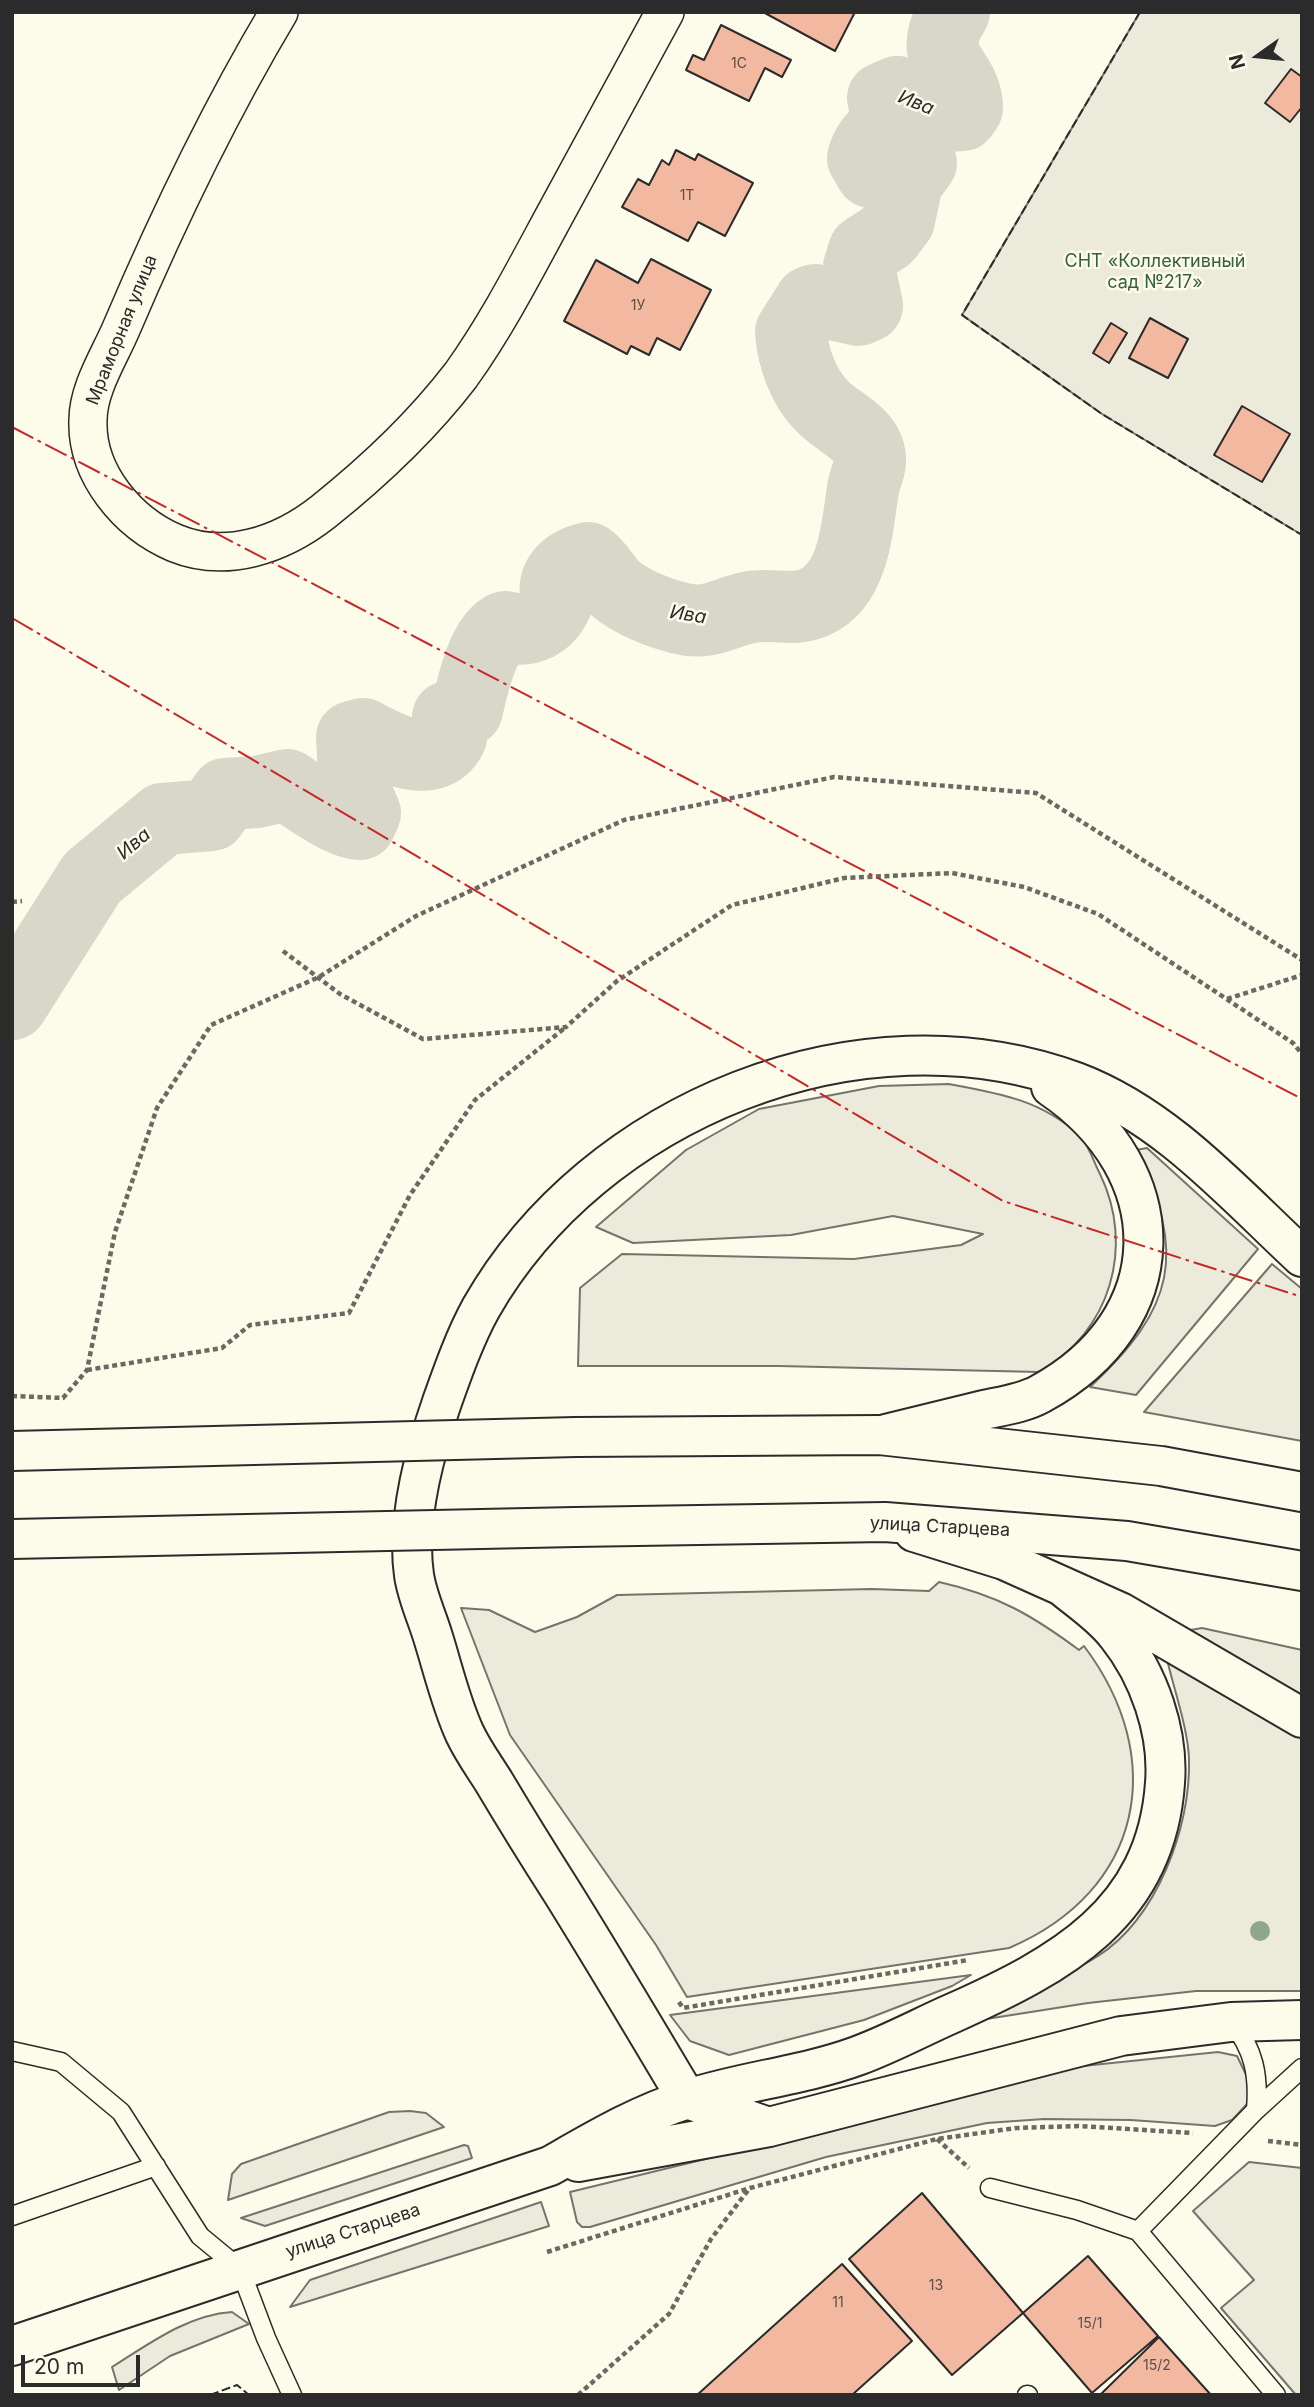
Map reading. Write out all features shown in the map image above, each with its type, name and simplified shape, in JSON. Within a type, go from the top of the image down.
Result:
[{"type":"main road","points":[[769,2127],[687,2099],[465,1734],[414,1575],[415,1507],[429,1439],[481,1308],[528,1242],[576,1192],[635,1145],[703,1105],[769,1081],[836,1063],[899,1055],[951,1055],[992,1060],[1076,1082],[1146,1120],[1196,1159],[1302,1257]]},
{"type":"main road","points":[[879,1435],[1037,1396],[1070,1377],[1113,1334],[1128,1309],[1139,1280],[1145,1255],[1142,1225],[1135,1188],[1120,1158],[1096,1123],[1070,1100],[1041,1081],[992,1060]]},
{"type":"main road","points":[[12,1451],[576,1437],[879,1435],[1161,1466],[1302,1492]]},
{"type":"main road","points":[[885,1522],[1004,1560],[1120,1612],[1302,1718]]},
{"type":"main road","name":"улица Старцева","points":[[12,1539],[885,1522],[1127,1541],[1302,1571]]},
{"type":"main road","name":"улица Старцева","points":[[12,2346],[550,2166],[611,2132],[687,2099],[857,2056],[1008,1988],[1082,1944],[1110,1918],[1131,1890],[1148,1859],[1164,1802],[1164,1756],[1148,1685],[1117,1634],[1062,1586]]},
{"type":"main road","points":[[550,2166],[769,2127],[1121,2036],[1231,2022],[1302,2020]]},
{"type":"street","name":"Мраморная улица","points":[[279,12],[156,247],[90,401],[87,421],[98,464],[111,493],[124,510],[151,533],[181,545],[208,551],[235,553],[256,548],[320,514],[390,453],[459,377],[505,306],[665,12]]},
{"type":"lane","points":[[1231,2022],[1254,2061],[1258,2083],[1256,2110]]},
{"type":"lane","points":[[12,2051],[61,2062],[121,2112],[200,2236],[240,2269],[266,2339],[292,2395]]},
{"type":"lane","points":[[1138,2231],[1256,2110],[1302,2068]]},
{"type":"lane","points":[[12,2217],[156,2166]]},
{"type":"lane","points":[[990,2188],[1077,2210],[1138,2231],[1276,2395]]},
{"type":"path","points":[[12,1396],[63,1398],[87,1370],[115,1232],[157,1108],[211,1025],[319,977],[416,916],[624,820],[834,777],[1036,793],[1302,960]]},
{"type":"path","points":[[87,1370],[222,1348],[250,1325],[349,1313],[410,1195],[475,1100],[566,1027],[617,981],[732,905],[844,878],[952,873],[1024,887],[1098,914],[1293,1043],[1302,1054]]},
{"type":"path","points":[[12,902],[22,901]]},
{"type":"path","points":[[283,951],[340,994],[423,1039],[566,1027]]},
{"type":"path","points":[[1227,999],[1302,975]]},
{"type":"path","points":[[676,1998],[683,2008],[980,1958]]},
{"type":"path","points":[[548,2252],[750,2188],[937,2139],[1016,2129],[1079,2126],[1229,2137],[1302,2146]]},
{"type":"path","points":[[937,2139],[990,2188]]},
{"type":"path","points":[[578,2395],[669,2314],[711,2239],[750,2188]]},
{"type":"green space","name":"СНТ «Коллективный сад №217»","points":[[1140,12],[1302,12],[1302,535],[1102,414],[962,315]]},
{"type":"green space","points":[[949,1084],[1019,1100],[1050,1114],[1080,1136],[1100,1174],[1110,1202],[1115,1230],[1115,1258],[1110,1285],[1099,1311],[1084,1334],[1064,1355],[1039,1372],[779,1366],[578,1366],[580,1288],[622,1254],[854,1259],[961,1245],[983,1234],[893,1216],[791,1235],[633,1243],[596,1227],[686,1150],[759,1109],[879,1086]]},
{"type":"green space","points":[[1147,1148],[1258,1249],[1136,1395],[1090,1387],[1140,1331],[1155,1305],[1164,1278],[1166,1250],[1162,1220],[1152,1187],[1136,1150]]},
{"type":"green space","points":[[1272,1264],[1302,1289],[1302,1441],[1144,1412]]},
{"type":"green space","points":[[939,1582],[996,1600],[1045,1626],[1079,1650],[1084,1646],[1111,1689],[1127,1733],[1133,1776],[1129,1818],[1114,1857],[1089,1893],[1054,1923],[1009,1948],[687,1997],[656,1945],[510,1735],[461,1608],[489,1610],[535,1632],[577,1617],[617,1595],[872,1589],[929,1591]]},
{"type":"green space","points":[[1202,1628],[1302,1650],[1302,1698],[1185,1631]]},
{"type":"green space","points":[[1166,1655],[1302,1735],[1302,1991],[1196,1991],[1088,2003],[980,2020],[1098,1956],[1119,1939],[1153,1895],[1177,1841],[1188,1785],[1186,1734]]},
{"type":"green space","points":[[971,1975],[952,1986],[864,2020],[729,2055],[690,2041],[670,2015]]},
{"type":"green space","points":[[1218,2052],[1237,2056],[1251,2085],[1247,2104],[1232,2120],[1215,2126],[1131,2120],[1044,2119],[987,2123],[826,2157],[590,2227],[582,2227],[577,2222],[570,2192],[837,2127],[999,2083],[1083,2066]]},
{"type":"green space","points":[[389,2112],[426,2113],[444,2127],[228,2200],[232,2174],[241,2164]]},
{"type":"green space","points":[[464,2145],[468,2146],[472,2158],[265,2226],[241,2218]]},
{"type":"green space","points":[[541,2202],[549,2226],[290,2307],[310,2280]]},
{"type":"green space","points":[[232,2312],[249,2324],[170,2356],[119,2390],[112,2367],[154,2340],[184,2325],[215,2314]]},
{"type":"shaded area","points":[[1249,2162],[1302,2168],[1302,2395],[1296,2395],[1221,2308],[1254,2280],[1193,2211]]},
{"type":"building","points":[[763,12],[855,12],[835,51]]},
{"type":"building","points":[[721,25],[791,60],[782,77],[765,68],[749,101],[686,70],[693,55],[704,60]]},
{"type":"building","points":[[1291,69],[1302,77],[1302,107],[1290,122],[1265,103]]},
{"type":"building","points":[[676,150],[695,160],[698,154],[753,183],[725,236],[698,222],[688,241],[622,207],[638,179],[649,185],[662,160],[669,165]]},
{"type":"building","points":[[651,259],[711,290],[680,350],[657,338],[649,355],[631,346],[627,354],[564,321],[596,260],[638,283]]},
{"type":"building","points":[[1150,318],[1188,339],[1168,378],[1129,358]]},
{"type":"building","points":[[1111,323],[1127,333],[1109,363],[1093,353]]},
{"type":"building","points":[[1242,406],[1290,434],[1262,482],[1214,455]]},
{"type":"building","points":[[922,2193],[1023,2313],[952,2375],[849,2259]]},
{"type":"building","points":[[1088,2256],[1158,2336],[1092,2393],[1023,2313]]},
{"type":"building","points":[[842,2264],[912,2341],[852,2395],[697,2395]]},
{"type":"building","points":[[1159,2337],[1211,2395],[1100,2395]]},
{"type":"waterway","name":"Ива","points":[[12,1004],[92,878],[163,819],[211,815],[226,794],[257,792],[287,785],[333,815],[360,824],[365,813],[355,790],[352,737],[363,734],[409,754],[433,753],[443,747],[451,737],[448,717],[467,710],[480,663],[490,641],[505,627],[522,629],[543,621],[558,600],[558,578],[573,564],[588,558],[612,585],[630,599],[663,613],[690,620],[708,619],[751,607],[807,605],[828,593],[839,582],[852,553],[870,458],[868,449],[858,434],[827,411],[809,389],[797,362],[791,332],[810,302],[815,300],[858,310],[867,306],[859,267],[864,251],[887,236],[899,220],[907,182],[921,163],[917,158],[908,158],[888,173],[871,172],[863,158],[870,142],[889,123],[883,98],[897,92],[946,116],[962,115],[967,108],[965,94],[944,54],[945,29],[954,12]]},
{"type":"fence","points":[[1140,12],[962,315],[1102,414],[1302,535]]},
{"type":"fence","points":[[210,2395],[237,2385],[249,2395]]},
{"type":"power","points":[[12,427],[1302,1099]]},
{"type":"power","points":[[12,618],[1003,1201],[1302,1297]]}]
